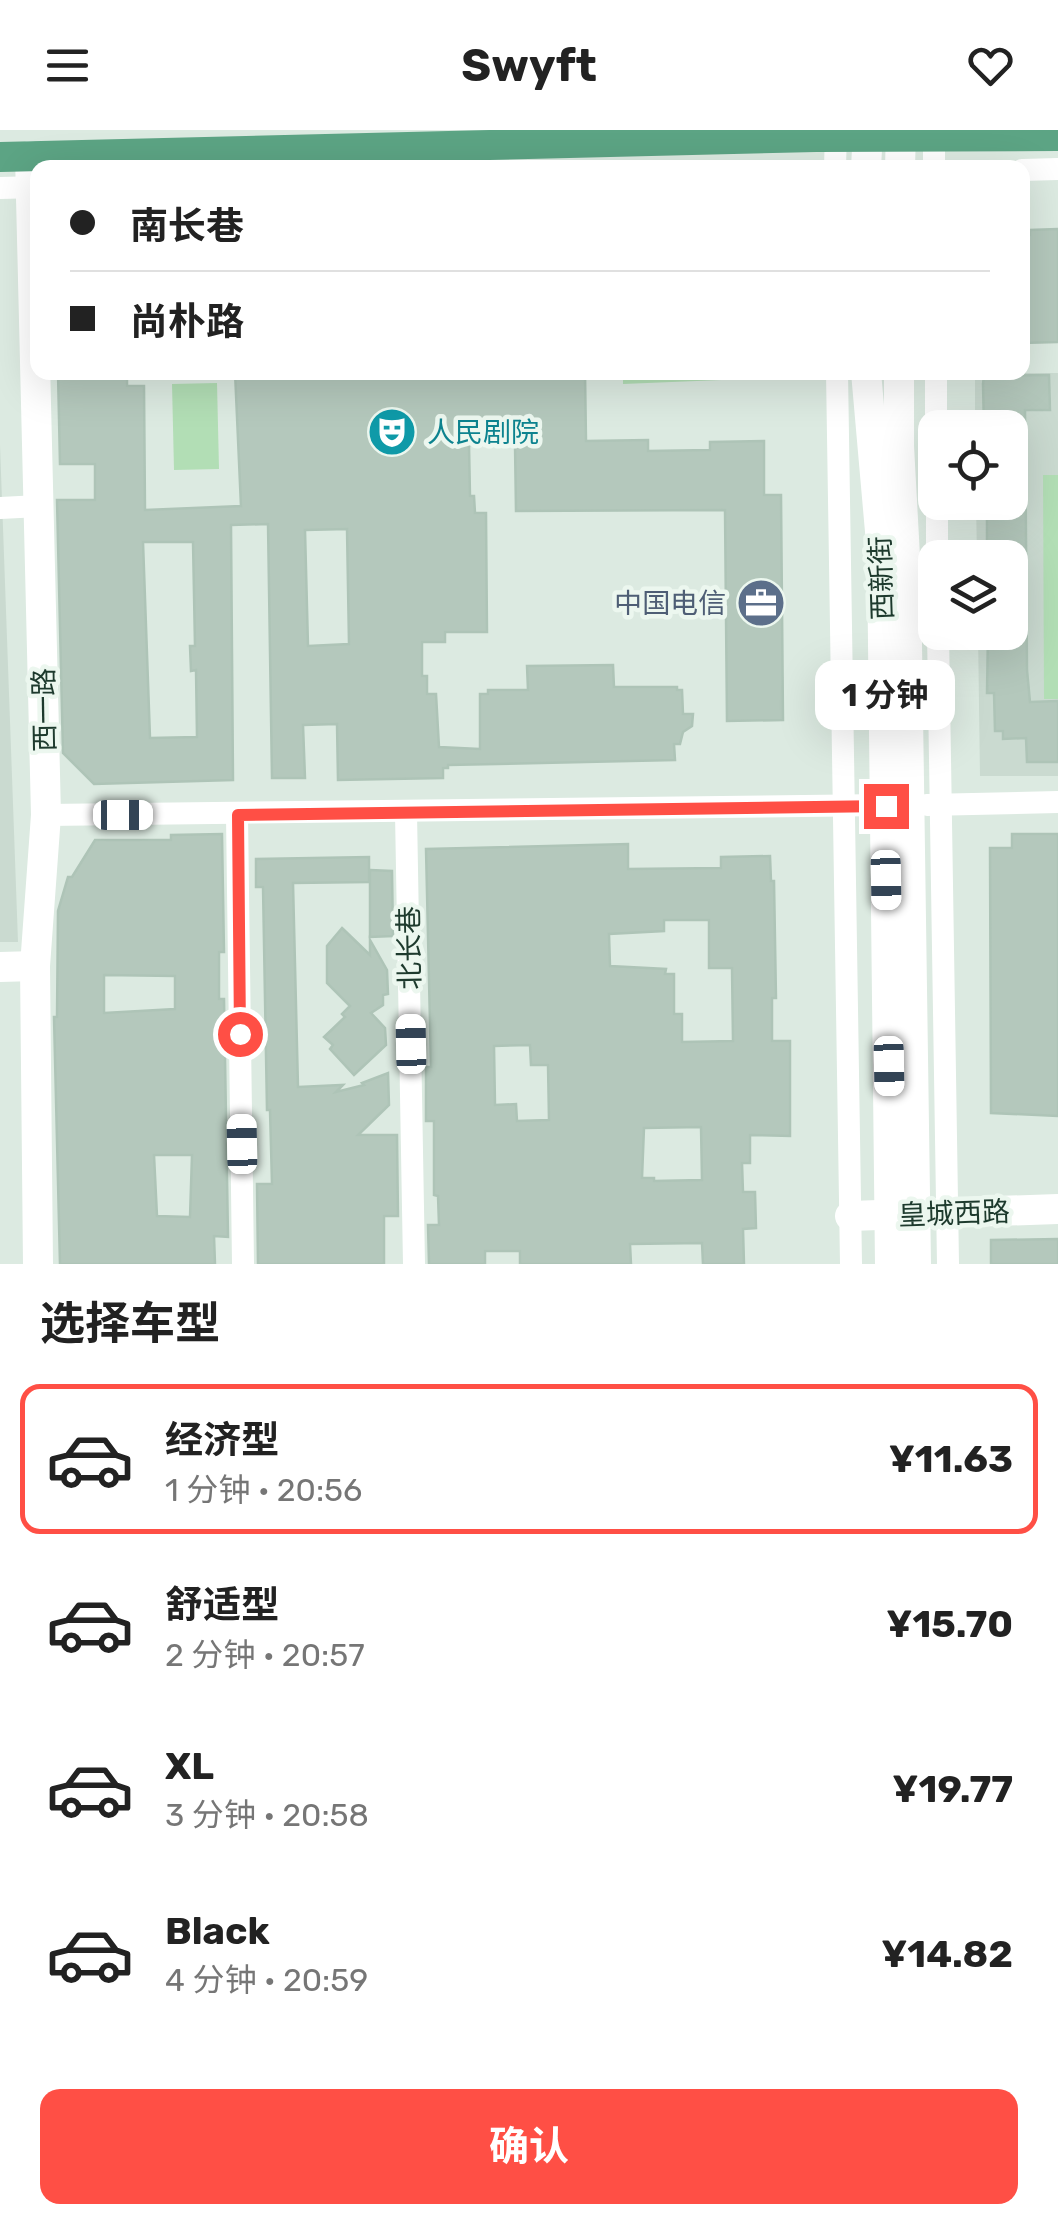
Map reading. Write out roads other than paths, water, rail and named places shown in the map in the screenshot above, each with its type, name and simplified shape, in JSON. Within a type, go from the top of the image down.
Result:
[{"type":"main road","points":[[15,156],[836,133],[867,145],[934,145],[1058,136]]},
{"type":"main road","name":"西一路","points":[[15,156],[30,181]]},
{"type":"main road","name":"西一路","points":[[37,380],[46,816],[34,966],[38,1264]]},
{"type":"main road","name":"西新街","points":[[867,380],[897,805]]},
{"type":"main road","name":"西新街","points":[[899,380],[897,805],[903,1215],[916,1264]]},
{"type":"main road","points":[[0,967],[34,966]]},
{"type":"main road","name":"皇城西路","points":[[850,1216],[1058,1209]]},
{"type":"main road","name":"西新街","points":[[890,1264],[903,1215]]},
{"type":"street","points":[[835,160],[836,133]]},
{"type":"street","points":[[1030,170],[1058,168]]},
{"type":"street","points":[[0,188],[30,188]]},
{"type":"street","points":[[837,380],[851,1264]]},
{"type":"street","points":[[936,380],[936,410]]},
{"type":"street","points":[[0,508],[39,506]]},
{"type":"street","points":[[938,650],[948,1264]]},
{"type":"street","points":[[46,816],[1058,802]]},
{"type":"street","name":"北长巷","points":[[406,813],[414,1264]]},
{"type":"street","points":[[238,815],[244,1264]]},
{"type":"place","name":"人民剧院","points":[[392,432]]},
{"type":"place","name":"中国电信","points":[[761,603]]}]
